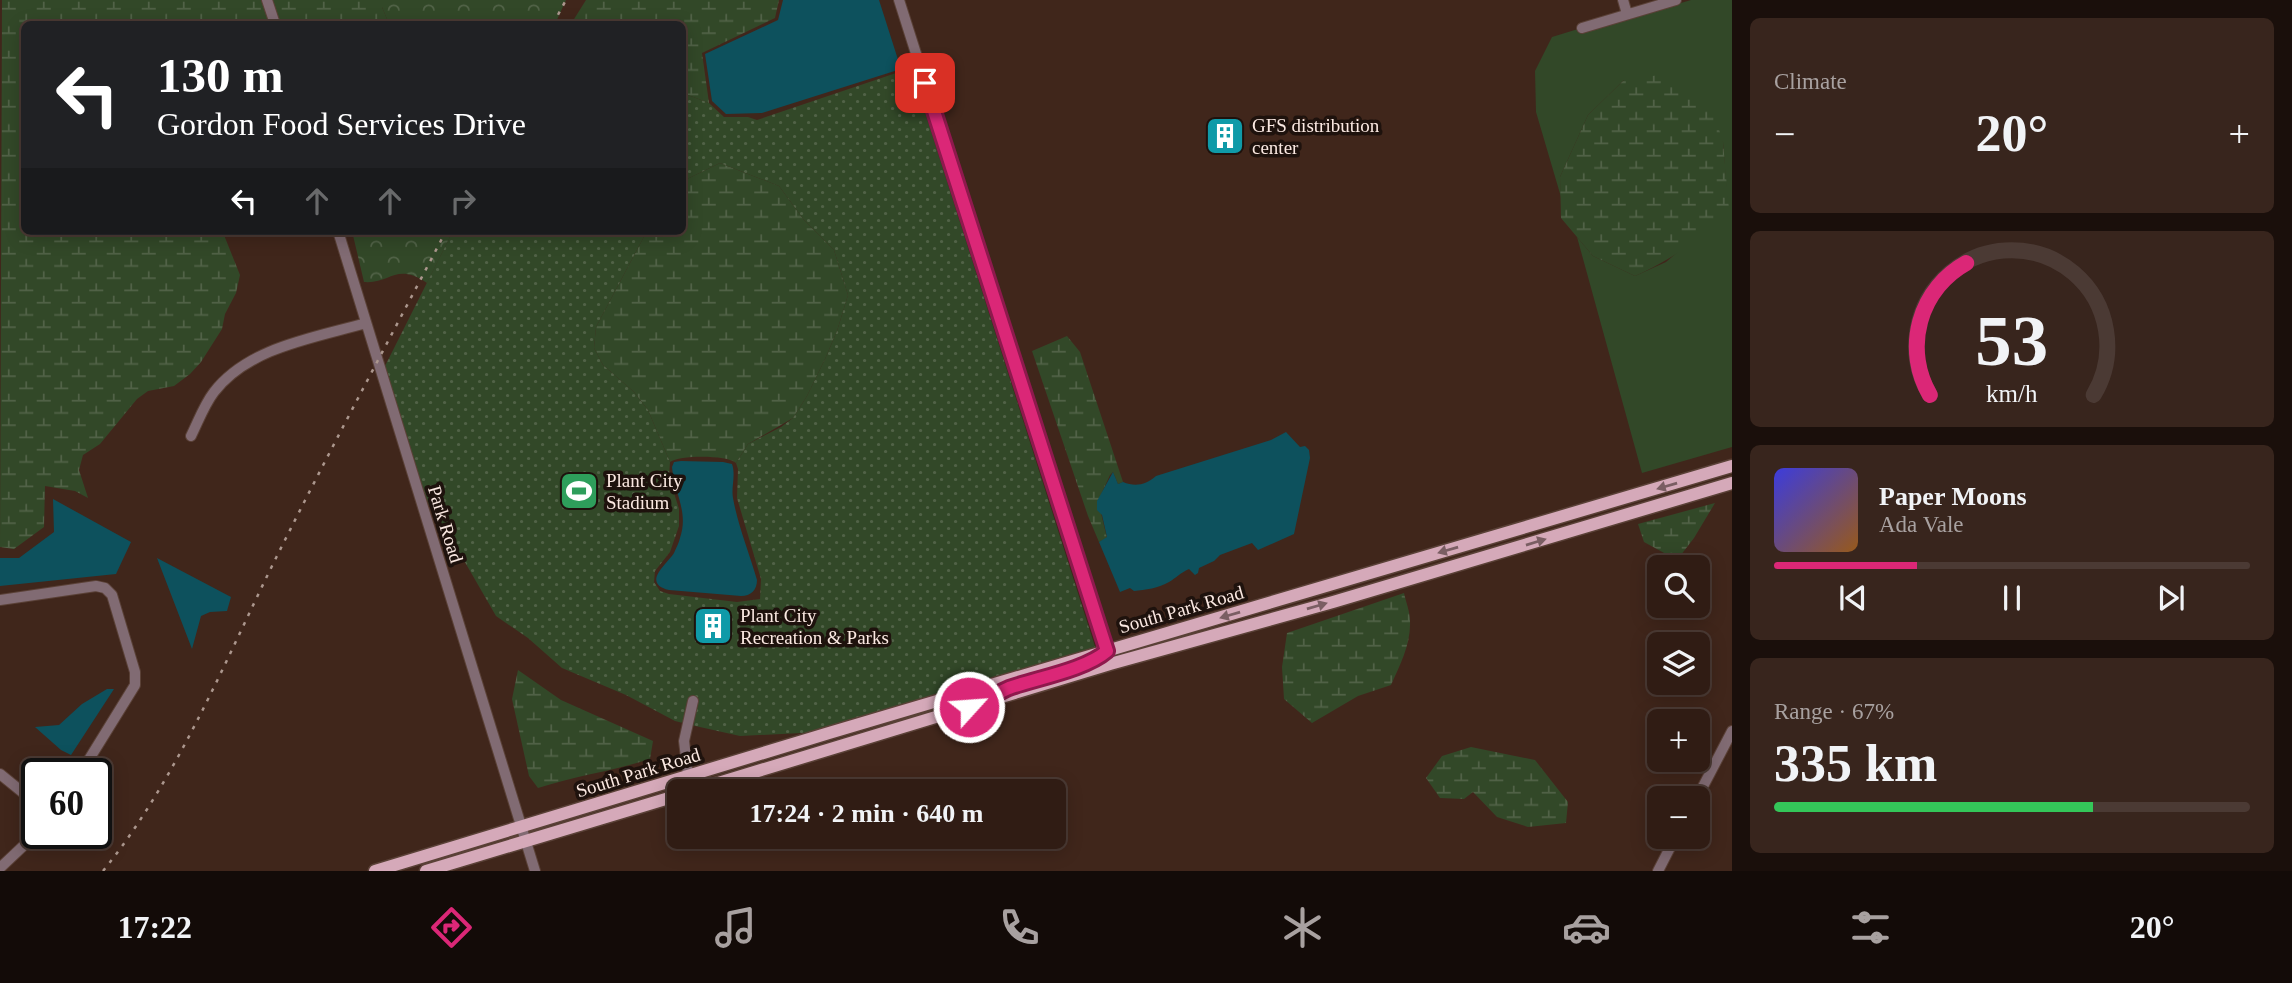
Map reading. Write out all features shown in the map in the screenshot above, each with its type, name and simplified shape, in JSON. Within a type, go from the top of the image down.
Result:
[{"type":"main road","name":"South Park Road","points":[[721,779],[984,703],[1011,688],[1108,658],[1160,636],[1732,466]]},
{"type":"main road","name":"South Park Road","points":[[710,779],[801,742],[984,688],[1334,602],[1709,490],[1732,480]]},
{"type":"main road","points":[[819,752],[835,737],[980,694],[984,688]]},
{"type":"main road","name":"South Park Road","points":[[523,834],[625,796],[667,791]]},
{"type":"main road","name":"South Park Road","points":[[523,834],[667,794]]},
{"type":"main road","points":[[396,871],[523,834]]},
{"type":"main road","points":[[426,871],[523,834]]},
{"type":"main road","points":[[375,871],[413,866]]},
{"type":"street","points":[[267,0],[274,21]]},
{"type":"street","points":[[899,0],[1108,658]]},
{"type":"street","points":[[1623,0],[1627,14]]},
{"type":"street","points":[[1582,28],[1676,0]]},
{"type":"street","name":"Park Road","points":[[339,235],[535,871]]},
{"type":"street","points":[[191,436],[212,394],[227,377],[245,364],[272,351],[366,323]]},
{"type":"street","points":[[0,600],[96,586],[105,588],[112,595],[135,672],[135,685],[90,758]]},
{"type":"street","points":[[687,779],[684,741],[693,701]]},
{"type":"street","points":[[1702,786],[1732,731]]},
{"type":"street","points":[[0,774],[21,791]]},
{"type":"street","points":[[0,869],[21,849]]},
{"type":"street","points":[[1658,871],[1669,849]]},
{"type":"green space","points":[[2,0],[262,0],[269,21],[21,21],[21,235],[224,235],[240,275],[222,329],[201,362],[174,386],[148,391],[137,399],[100,444],[83,455],[79,470],[88,498],[75,491],[45,486],[44,527],[14,549],[0,547]]},
{"type":"green space","points":[[272,0],[382,0],[388,21],[278,21]]},
{"type":"green space","points":[[382,0],[566,0],[556,21],[388,21]]},
{"type":"green space","points":[[586,0],[779,0],[775,18],[702,53],[709,103],[686,93],[686,21],[573,21]]},
{"type":"green space","points":[[1691,0],[1732,0],[1732,447],[1642,473],[1577,237],[1593,256],[1635,276],[1666,262],[1728,209],[1723,142],[1624,80],[1588,115],[1560,177],[1561,197],[1536,112],[1535,71],[1552,37],[1578,29],[1580,33]]},
{"type":"green space","points":[[911,68],[1096,650],[821,732],[740,736],[691,725],[698,698],[690,696],[683,723],[562,668],[528,638],[496,616],[462,557],[434,516],[419,481],[384,368],[451,235],[645,235],[596,327],[594,348],[603,365],[634,392],[648,410],[670,462],[669,477],[679,509],[679,526],[670,552],[655,571],[654,582],[660,591],[669,594],[737,602],[760,599],[761,579],[737,498],[736,463],[748,444],[793,418],[825,359],[848,295],[834,250],[804,220],[779,186],[720,163],[686,180],[686,93],[709,103],[724,117],[748,117],[757,120]]},
{"type":"green space","points":[[1666,74],[1711,105],[1723,142],[1729,210],[1685,247],[1635,276],[1593,256],[1561,218],[1560,177],[1588,115],[1624,80]]},
{"type":"green space","points":[[720,163],[779,186],[804,220],[834,250],[848,295],[825,359],[793,418],[748,444],[736,463],[723,458],[703,457],[670,462],[648,410],[634,392],[603,365],[594,348],[596,327],[645,235],[686,235],[686,180]]},
{"type":"green space","points":[[353,235],[451,235],[427,283],[408,274],[364,282]]},
{"type":"green space","points":[[1067,336],[1080,352],[1123,482],[1118,484],[1113,472],[1098,501],[1107,538],[1099,542],[1032,351]]},
{"type":"green space","points":[[1715,503],[1681,555],[1668,555],[1644,542],[1638,524]]},
{"type":"green space","points":[[1404,593],[1410,618],[1409,638],[1391,685],[1358,696],[1312,723],[1284,699],[1282,667],[1287,633]]},
{"type":"green space","points":[[518,670],[561,700],[653,741],[650,759],[538,788],[529,776],[512,699]]},
{"type":"green space","points":[[1471,747],[1535,760],[1568,802],[1566,823],[1528,827],[1497,817],[1473,792],[1464,799],[1440,798],[1426,778],[1442,756]]},
{"type":"water","points":[[783,0],[879,0],[901,69],[762,113],[726,114],[712,101],[705,54],[778,20]]},
{"type":"water","points":[[1286,432],[1300,447],[1305,446],[1309,450],[1310,458],[1294,534],[1258,550],[1252,543],[1220,555],[1199,568],[1195,575],[1189,569],[1161,586],[1134,591],[1130,588],[1120,592],[1099,542],[1107,537],[1102,515],[1097,510],[1097,501],[1113,472],[1118,484],[1140,484],[1156,476],[1271,440]]},
{"type":"water","points":[[674,462],[732,464],[735,508],[757,580],[755,589],[750,594],[741,596],[669,590],[657,583],[658,573],[674,553],[682,529],[682,511],[672,467]]},
{"type":"water","points":[[53,499],[131,542],[116,574],[0,586],[0,558],[19,558],[54,532]]},
{"type":"water","points":[[157,558],[231,597],[227,611],[210,612],[201,616],[192,649]]},
{"type":"water","points":[[107,689],[114,689],[71,755],[61,750],[35,727],[59,725],[82,704]]},
{"type":"railway","points":[[555,21],[566,0]]},
{"type":"railway","points":[[103,871],[153,800],[196,723],[272,566],[444,235]]},
{"type":"place","name":"GFS distribution center","points":[[1225,136]]},
{"type":"place","name":"Plant City Stadium","points":[[579,491]]},
{"type":"place","name":"Plant City Recreation & Parks","points":[[713,626]]},
{"type":"route","points":[[925,83],[1107,651],[1094,661],[1002,691],[984,703],[969,707]]}]
